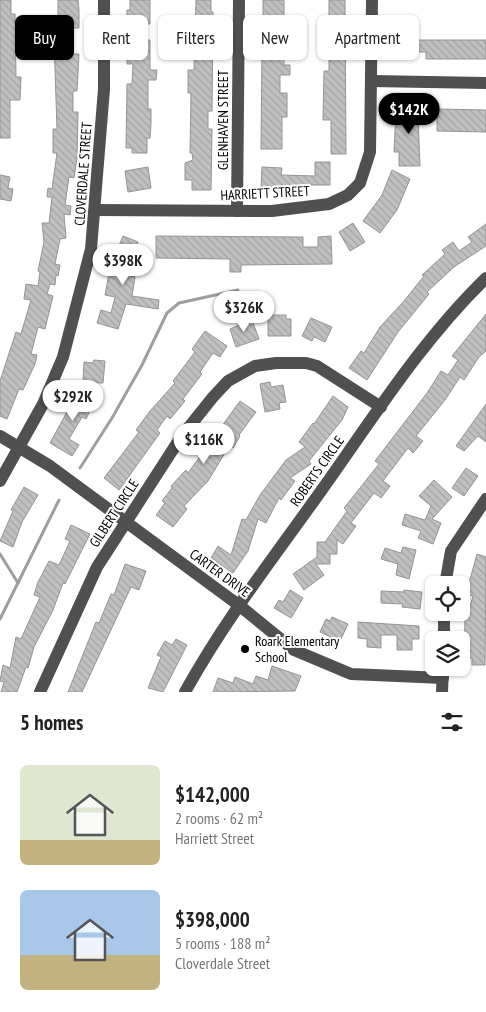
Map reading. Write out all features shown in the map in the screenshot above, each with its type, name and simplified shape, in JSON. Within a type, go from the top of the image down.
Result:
[{"type":"street","name":"CLOVERDALE STREET","points":[[0,481],[21,447],[43,404],[63,357],[92,249],[104,89],[104,0]]},
{"type":"street","name":"GLENHAVEN STREET","points":[[237,211],[239,0]]},
{"type":"street","name":"HARRIETT STREET","points":[[96,210],[272,210],[329,204],[348,195],[360,183],[370,152],[372,0]]},
{"type":"street","points":[[371,81],[486,83]]},
{"type":"street","name":"ROBERTS CIRCLE","points":[[185,692],[203,660],[240,606],[381,407],[446,320],[486,278]]},
{"type":"street","name":"GILBERT CIRCLE","points":[[40,692],[97,567],[181,437],[228,381],[244,371],[276,363],[306,363],[317,366],[381,407]]},
{"type":"street","name":"CARTER DRIVE","points":[[0,436],[21,447],[60,473],[240,606],[294,650],[350,674],[368,676],[425,674]]},
{"type":"street","points":[[447,576],[452,550],[486,499]]},
{"type":"street","points":[[442,692],[443,676]]},
{"type":"building","points":[[0,0],[11,0],[11,14],[15,14],[16,77],[21,77],[20,100],[10,100],[10,138],[0,138]]},
{"type":"building","points":[[58,0],[78,0],[79,28],[74,28],[74,15],[58,15]]},
{"type":"building","points":[[130,0],[150,0],[150,24],[148,24],[148,15],[127,15],[127,10],[130,10]]},
{"type":"building","points":[[196,0],[211,0],[211,12],[213,12],[213,15],[196,15]]},
{"type":"building","points":[[263,0],[284,0],[284,15],[263,15]]},
{"type":"building","points":[[329,0],[345,0],[345,15],[329,15]]},
{"type":"building","points":[[148,40],[150,40],[150,70],[157,70],[156,80],[148,80],[148,109],[151,109],[151,123],[150,138],[147,138],[147,153],[132,153],[132,148],[126,148],[127,84],[132,84],[133,64],[127,64],[127,60],[148,60]]},
{"type":"building","points":[[419,40],[486,40],[486,59],[426,59],[426,52],[419,52]]},
{"type":"building","points":[[74,54],[79,54],[77,91],[73,91],[73,112],[78,112],[77,157],[74,178],[69,177],[65,205],[71,206],[70,215],[64,214],[66,238],[60,239],[55,264],[60,265],[58,276],[56,275],[55,285],[50,284],[47,294],[53,296],[45,329],[38,327],[31,354],[37,355],[35,364],[23,390],[19,389],[7,419],[0,416],[0,381],[16,332],[21,334],[31,300],[24,299],[26,284],[38,286],[40,272],[38,271],[44,242],[42,223],[49,223],[52,197],[47,197],[48,188],[52,189],[57,153],[53,153],[53,129],[57,129],[55,60],[74,60]]},
{"type":"building","points":[[194,60],[213,60],[212,111],[208,111],[208,129],[212,129],[211,190],[192,190],[192,180],[185,180],[185,163],[193,160],[192,153],[190,153],[191,93],[188,93],[188,70],[194,70]]},
{"type":"building","points":[[262,60],[284,60],[284,65],[290,65],[290,75],[280,75],[280,93],[287,93],[287,117],[282,117],[282,149],[261,149]]},
{"type":"building","points":[[329,60],[345,60],[346,154],[331,154],[331,120],[323,120],[324,71],[329,71]]},
{"type":"building","points":[[426,103],[426,116],[418,116],[420,166],[399,166],[399,152],[394,152],[396,110],[411,110],[411,104]]},
{"type":"building","points":[[437,109],[486,110],[486,132],[437,131]]},
{"type":"building","points":[[315,162],[330,162],[330,185],[302,185],[302,191],[261,190],[262,167],[282,168],[281,175],[315,176]]},
{"type":"building","points":[[148,167],[151,188],[128,192],[125,171]]},
{"type":"building","points":[[392,170],[410,179],[397,210],[380,233],[363,221],[382,195]]},
{"type":"building","points":[[0,175],[10,177],[8,188],[13,189],[11,201],[0,199]]},
{"type":"building","points":[[353,223],[365,242],[350,251],[339,232]]},
{"type":"building","points":[[486,224],[486,246],[454,267],[427,292],[429,294],[398,332],[367,380],[349,368],[361,351],[364,353],[380,327],[404,301],[424,276],[422,275],[445,254],[442,250],[453,242],[459,251],[472,242],[468,237]]},
{"type":"building","points":[[123,236],[138,242],[135,250],[139,252],[136,259],[132,257],[124,275],[135,277],[132,296],[159,300],[158,309],[126,304],[118,329],[97,323],[101,310],[111,313],[115,297],[105,295],[110,268]]},
{"type":"building","points":[[156,236],[303,237],[303,247],[318,247],[318,237],[331,236],[332,264],[241,265],[241,272],[230,272],[230,259],[156,258]]},
{"type":"building","points":[[486,314],[486,351],[479,357],[464,380],[460,377],[445,400],[416,436],[423,441],[413,453],[408,448],[383,481],[390,486],[381,498],[374,493],[351,523],[356,526],[343,544],[337,540],[337,554],[330,554],[330,564],[316,564],[324,575],[304,590],[293,574],[317,557],[317,542],[325,542],[347,511],[344,508],[379,464],[375,461],[427,393],[441,371],[448,375],[458,360],[452,356]]},
{"type":"building","points":[[268,315],[286,315],[286,319],[291,319],[291,336],[268,336]]},
{"type":"building","points":[[246,317],[248,322],[252,320],[259,339],[236,347],[230,329],[239,325],[237,320]]},
{"type":"building","points":[[311,318],[332,327],[325,342],[314,337],[312,341],[302,336]]},
{"type":"building","points":[[205,331],[227,346],[220,357],[213,353],[200,372],[202,374],[183,399],[185,401],[170,419],[167,416],[157,430],[160,433],[119,490],[104,478],[139,432],[136,430],[150,411],[175,383],[173,381],[195,352],[192,349]]},
{"type":"building","points":[[94,360],[105,361],[103,383],[83,382],[84,362],[93,363]]},
{"type":"building","points":[[270,382],[271,387],[283,385],[286,402],[279,403],[280,409],[265,412],[260,384]]},
{"type":"building","points":[[83,389],[97,396],[86,419],[82,417],[69,439],[79,445],[72,456],[50,443],[73,401],[77,402]]},
{"type":"building","points":[[333,396],[348,407],[342,420],[309,461],[311,464],[290,478],[295,481],[281,500],[279,498],[266,523],[258,519],[248,551],[233,573],[211,558],[218,546],[231,555],[242,519],[246,520],[260,495],[286,460],[305,447],[299,442]]},
{"type":"building","points":[[240,401],[256,412],[239,435],[233,448],[229,446],[208,481],[184,506],[187,509],[173,527],[156,515],[165,503],[162,501],[172,488],[171,486],[186,470],[188,473]]},
{"type":"building","points":[[486,404],[486,442],[478,436],[464,451],[456,446]]},
{"type":"building","points":[[466,468],[478,476],[464,496],[452,488]]},
{"type":"building","points":[[434,480],[452,497],[432,519],[441,523],[433,544],[418,538],[421,531],[402,525],[405,514],[425,520],[431,506],[419,496]]},
{"type":"building","points":[[24,487],[38,495],[22,522],[13,547],[0,541],[13,511],[11,510]]},
{"type":"building","points":[[71,525],[90,534],[65,584],[63,583],[53,610],[34,647],[28,668],[26,667],[17,692],[1,692],[4,682],[0,681],[3,665],[10,668],[16,637],[21,639],[40,597],[34,595],[38,582],[49,561],[59,565],[70,541],[65,539]]},
{"type":"building","points":[[403,547],[416,550],[409,579],[396,575],[398,564],[381,559],[385,548],[401,553]]},
{"type":"building","points":[[477,554],[486,557],[485,665],[472,665],[472,658],[470,658],[470,631],[465,631],[465,621],[470,621],[470,606],[473,596],[470,595],[470,579]]},
{"type":"building","points":[[125,564],[146,571],[139,590],[131,587],[82,692],[68,692],[96,622],[99,623],[111,594],[114,595]]},
{"type":"building","points":[[290,590],[303,598],[291,618],[274,608],[279,600],[283,602]]},
{"type":"building","points":[[404,590],[422,592],[420,609],[402,607],[403,604],[381,603],[381,591],[404,592]]},
{"type":"building","points":[[332,617],[348,624],[340,641],[320,632],[326,619],[330,621]]},
{"type":"building","points":[[358,622],[419,626],[419,639],[412,639],[412,650],[397,650],[397,635],[381,635],[381,648],[367,647],[367,639],[358,638]]},
{"type":"building","points":[[176,639],[187,645],[163,692],[148,688],[161,657],[157,655],[165,641],[172,645]]},
{"type":"building","points":[[272,666],[301,676],[295,691],[213,692],[218,678],[233,683],[235,677],[253,684],[256,676],[268,680]]},
{"type":"waterway","points":[[80,468],[112,418],[142,365],[167,313],[179,303],[238,290]]},
{"type":"waterway","points":[[0,619],[59,500]]},
{"type":"waterway","points":[[0,554],[18,583]]},
{"type":"place","name":"Roark Elementary School","points":[[245,649]]}]
